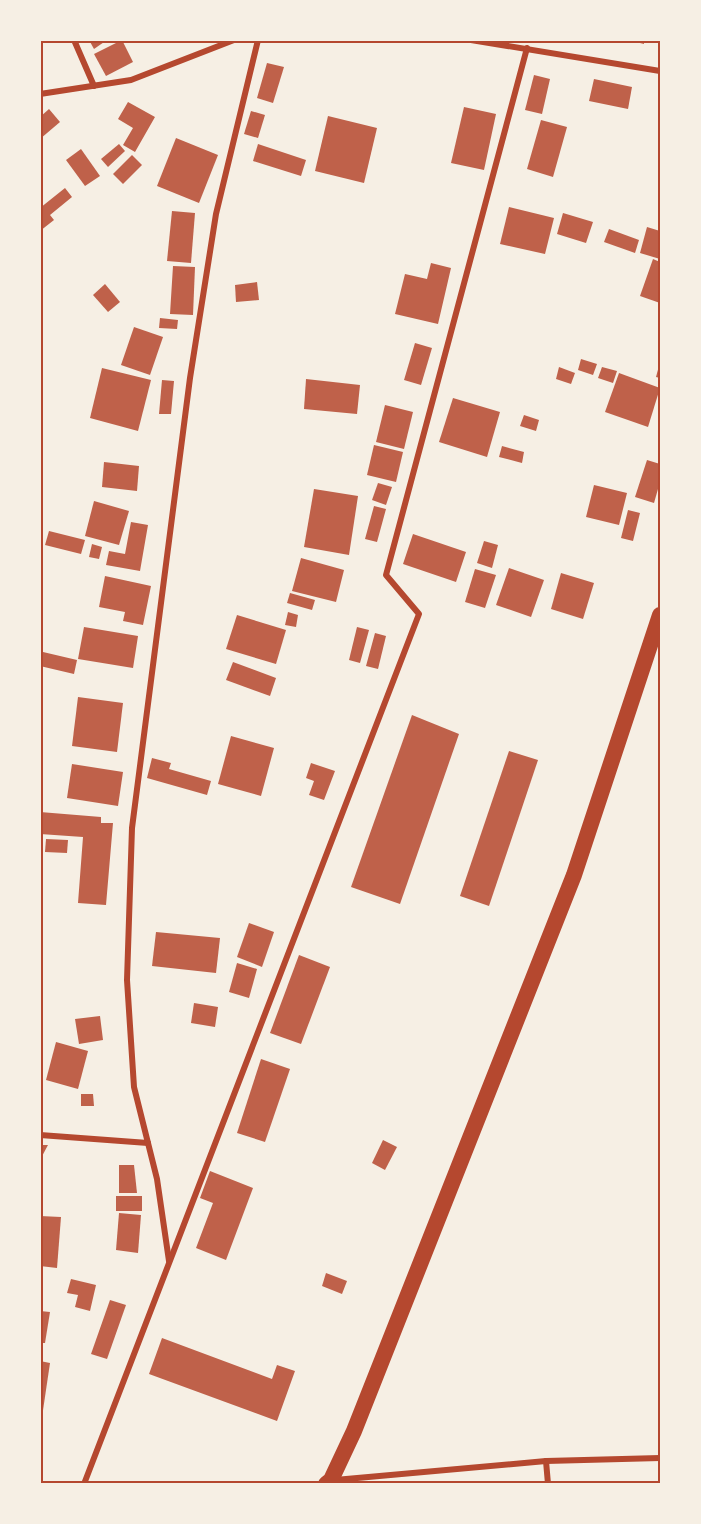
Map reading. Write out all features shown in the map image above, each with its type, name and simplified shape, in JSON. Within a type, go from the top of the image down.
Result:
[{"type":"highway","points":[[329,1482],[354,1431],[574,875],[660,615]]},
{"type":"street","points":[[74,40],[94,86]]},
{"type":"street","points":[[40,94],[131,80],[234,40]]},
{"type":"street","points":[[170,1262],[157,1179],[134,1087],[127,980],[132,828],[161,588],[210,249],[216,214],[258,40]]},
{"type":"street","points":[[471,40],[660,71]]},
{"type":"street","points":[[84,1484],[419,614],[386,575],[527,48]]},
{"type":"street","points":[[40,1135],[148,1143]]},
{"type":"street","points":[[329,1482],[546,1461],[660,1458]]},
{"type":"street","points":[[546,1461],[548,1484]]},
{"type":"building","points":[[89,40],[107,40],[94,49]]},
{"type":"building","points":[[122,40],[133,62],[106,76],[94,54]]},
{"type":"building","points":[[628,40],[644,40],[644,44]]},
{"type":"building","points":[[267,63],[284,67],[273,103],[257,98]]},
{"type":"building","points":[[534,75],[550,79],[542,114],[525,110]]},
{"type":"building","points":[[594,79],[632,87],[628,109],[589,101]]},
{"type":"building","points":[[128,102],[155,117],[135,152],[123,145],[133,128],[118,119]]},
{"type":"building","points":[[464,107],[496,114],[484,170],[451,163]]},
{"type":"building","points":[[49,109],[60,122],[40,139],[40,117]]},
{"type":"building","points":[[251,111],[265,115],[258,138],[244,134]]},
{"type":"building","points":[[328,116],[377,128],[364,183],[315,171]]},
{"type":"building","points":[[541,120],[567,127],[553,177],[527,169]]},
{"type":"building","points":[[176,138],[218,155],[199,203],[157,186]]},
{"type":"building","points":[[119,144],[125,151],[108,167],[101,159]]},
{"type":"building","points":[[258,144],[306,160],[301,176],[253,161]]},
{"type":"building","points":[[81,149],[100,176],[85,186],[66,160]]},
{"type":"building","points":[[132,155],[142,165],[123,184],[113,174]]},
{"type":"building","points":[[65,188],[72,197],[50,215],[54,220],[40,231],[40,208]]},
{"type":"building","points":[[509,207],[554,218],[545,254],[500,244]]},
{"type":"building","points":[[172,211],[195,213],[191,263],[167,261]]},
{"type":"building","points":[[563,213],[593,222],[586,243],[557,234]]},
{"type":"building","points":[[647,227],[660,231],[660,259],[640,253]]},
{"type":"building","points":[[609,229],[639,240],[635,253],[604,242]]},
{"type":"building","points":[[653,259],[660,262],[660,303],[640,296]]},
{"type":"building","points":[[431,263],[451,268],[438,324],[395,314],[405,274],[427,279]]},
{"type":"building","points":[[173,266],[195,267],[193,315],[170,314]]},
{"type":"building","points":[[257,282],[259,300],[236,302],[235,285]]},
{"type":"building","points":[[105,284],[120,302],[108,312],[93,295]]},
{"type":"building","points":[[160,318],[178,320],[177,329],[159,328]]},
{"type":"building","points":[[134,327],[163,337],[150,375],[121,365]]},
{"type":"building","points":[[415,343],[432,348],[421,385],[404,380]]},
{"type":"building","points":[[581,359],[597,364],[593,375],[578,370]]},
{"type":"building","points":[[660,362],[660,378],[656,377]]},
{"type":"building","points":[[559,367],[575,373],[571,384],[556,379]]},
{"type":"building","points":[[602,367],[617,371],[613,383],[598,378]]},
{"type":"building","points":[[102,368],[151,380],[138,431],[90,418]]},
{"type":"building","points":[[619,373],[660,388],[648,427],[605,412]]},
{"type":"building","points":[[306,379],[360,385],[357,414],[304,409]]},
{"type":"building","points":[[162,380],[174,381],[171,414],[159,414]]},
{"type":"building","points":[[453,398],[500,412],[487,457],[439,442]]},
{"type":"building","points":[[385,405],[413,412],[404,449],[376,442]]},
{"type":"building","points":[[524,415],[539,420],[536,431],[520,426]]},
{"type":"building","points":[[374,445],[403,452],[396,482],[367,475]]},
{"type":"building","points":[[502,446],[524,452],[522,463],[499,457]]},
{"type":"building","points":[[647,460],[660,464],[660,482],[654,503],[635,497]]},
{"type":"building","points":[[104,462],[139,466],[137,491],[102,487]]},
{"type":"building","points":[[378,483],[392,487],[386,505],[372,500]]},
{"type":"building","points":[[594,485],[627,493],[619,525],[586,517]]},
{"type":"building","points":[[314,489],[358,496],[349,555],[304,547]]},
{"type":"building","points":[[94,501],[129,511],[119,545],[85,536]]},
{"type":"building","points":[[374,506],[386,509],[377,542],[365,539]]},
{"type":"building","points":[[628,510],[640,513],[633,541],[621,538]]},
{"type":"building","points":[[131,522],[148,525],[140,571],[106,565],[109,551],[125,554]]},
{"type":"building","points":[[49,531],[85,540],[81,554],[45,545]]},
{"type":"building","points":[[413,534],[466,552],[456,582],[403,564]]},
{"type":"building","points":[[484,541],[498,545],[492,568],[477,563]]},
{"type":"building","points":[[92,544],[102,547],[99,559],[89,557]]},
{"type":"building","points":[[301,558],[344,570],[336,602],[292,591]]},
{"type":"building","points":[[509,568],[544,580],[531,617],[496,605]]},
{"type":"building","points":[[475,569],[496,575],[485,608],[465,602]]},
{"type":"building","points":[[561,573],[594,583],[583,619],[551,609]]},
{"type":"building","points":[[105,576],[151,586],[143,625],[123,621],[125,612],[99,607]]},
{"type":"building","points":[[290,593],[315,600],[312,610],[287,603]]},
{"type":"building","points":[[288,612],[298,615],[296,627],[285,625]]},
{"type":"building","points":[[237,615],[286,630],[276,664],[226,649]]},
{"type":"building","points":[[84,627],[138,636],[133,668],[78,659]]},
{"type":"building","points":[[357,627],[369,630],[360,663],[349,660]]},
{"type":"building","points":[[375,633],[386,636],[378,669],[366,666]]},
{"type":"building","points":[[43,652],[77,660],[74,674],[40,666]]},
{"type":"building","points":[[233,662],[276,678],[270,696],[226,680]]},
{"type":"building","points":[[78,697],[123,703],[117,752],[72,746]]},
{"type":"building","points":[[412,715],[459,734],[400,904],[351,887]]},
{"type":"building","points":[[231,736],[274,748],[261,796],[218,784]]},
{"type":"building","points":[[509,751],[538,760],[489,906],[460,896]]},
{"type":"building","points":[[152,758],[171,763],[169,769],[211,781],[207,795],[147,778]]},
{"type":"building","points":[[311,763],[335,771],[324,800],[309,795],[314,781],[306,778]]},
{"type":"building","points":[[72,764],[123,772],[118,806],[67,798]]},
{"type":"building","points":[[40,812],[101,817],[101,823],[113,823],[106,905],[78,903],[83,837],[40,834]]},
{"type":"building","points":[[46,839],[68,840],[67,853],[45,852]]},
{"type":"building","points":[[249,923],[274,932],[262,967],[237,957]]},
{"type":"building","points":[[156,932],[220,938],[216,973],[152,966]]},
{"type":"building","points":[[299,955],[330,967],[301,1044],[270,1033]]},
{"type":"building","points":[[237,963],[257,969],[249,998],[229,992]]},
{"type":"building","points":[[194,1003],[218,1007],[215,1027],[191,1023]]},
{"type":"building","points":[[100,1016],[103,1040],[79,1044],[75,1019]]},
{"type":"building","points":[[56,1042],[88,1051],[78,1089],[46,1080]]},
{"type":"building","points":[[261,1059],[290,1069],[265,1142],[237,1133]]},
{"type":"building","points":[[81,1094],[93,1094],[94,1106],[81,1106]]},
{"type":"building","points":[[383,1140],[397,1147],[385,1170],[372,1163]]},
{"type":"building","points":[[40,1145],[48,1145],[40,1160]]},
{"type":"building","points":[[119,1165],[134,1165],[137,1193],[119,1193]]},
{"type":"building","points":[[210,1171],[253,1188],[226,1260],[196,1248],[213,1203],[200,1198]]},
{"type":"building","points":[[116,1196],[142,1196],[142,1211],[116,1211]]},
{"type":"building","points":[[119,1213],[141,1215],[138,1253],[116,1250]]},
{"type":"building","points":[[40,1216],[61,1217],[57,1268],[40,1266]]},
{"type":"building","points":[[326,1273],[347,1281],[342,1294],[322,1286]]},
{"type":"building","points":[[71,1279],[96,1285],[90,1311],[75,1307],[78,1295],[67,1293]]},
{"type":"building","points":[[110,1300],[126,1305],[107,1359],[91,1354]]},
{"type":"building","points":[[40,1311],[50,1312],[45,1343],[40,1343]]},
{"type":"building","points":[[162,1338],[272,1379],[277,1365],[295,1371],[277,1421],[149,1374]]},
{"type":"building","points":[[40,1361],[50,1363],[42,1417],[40,1417]]}]
